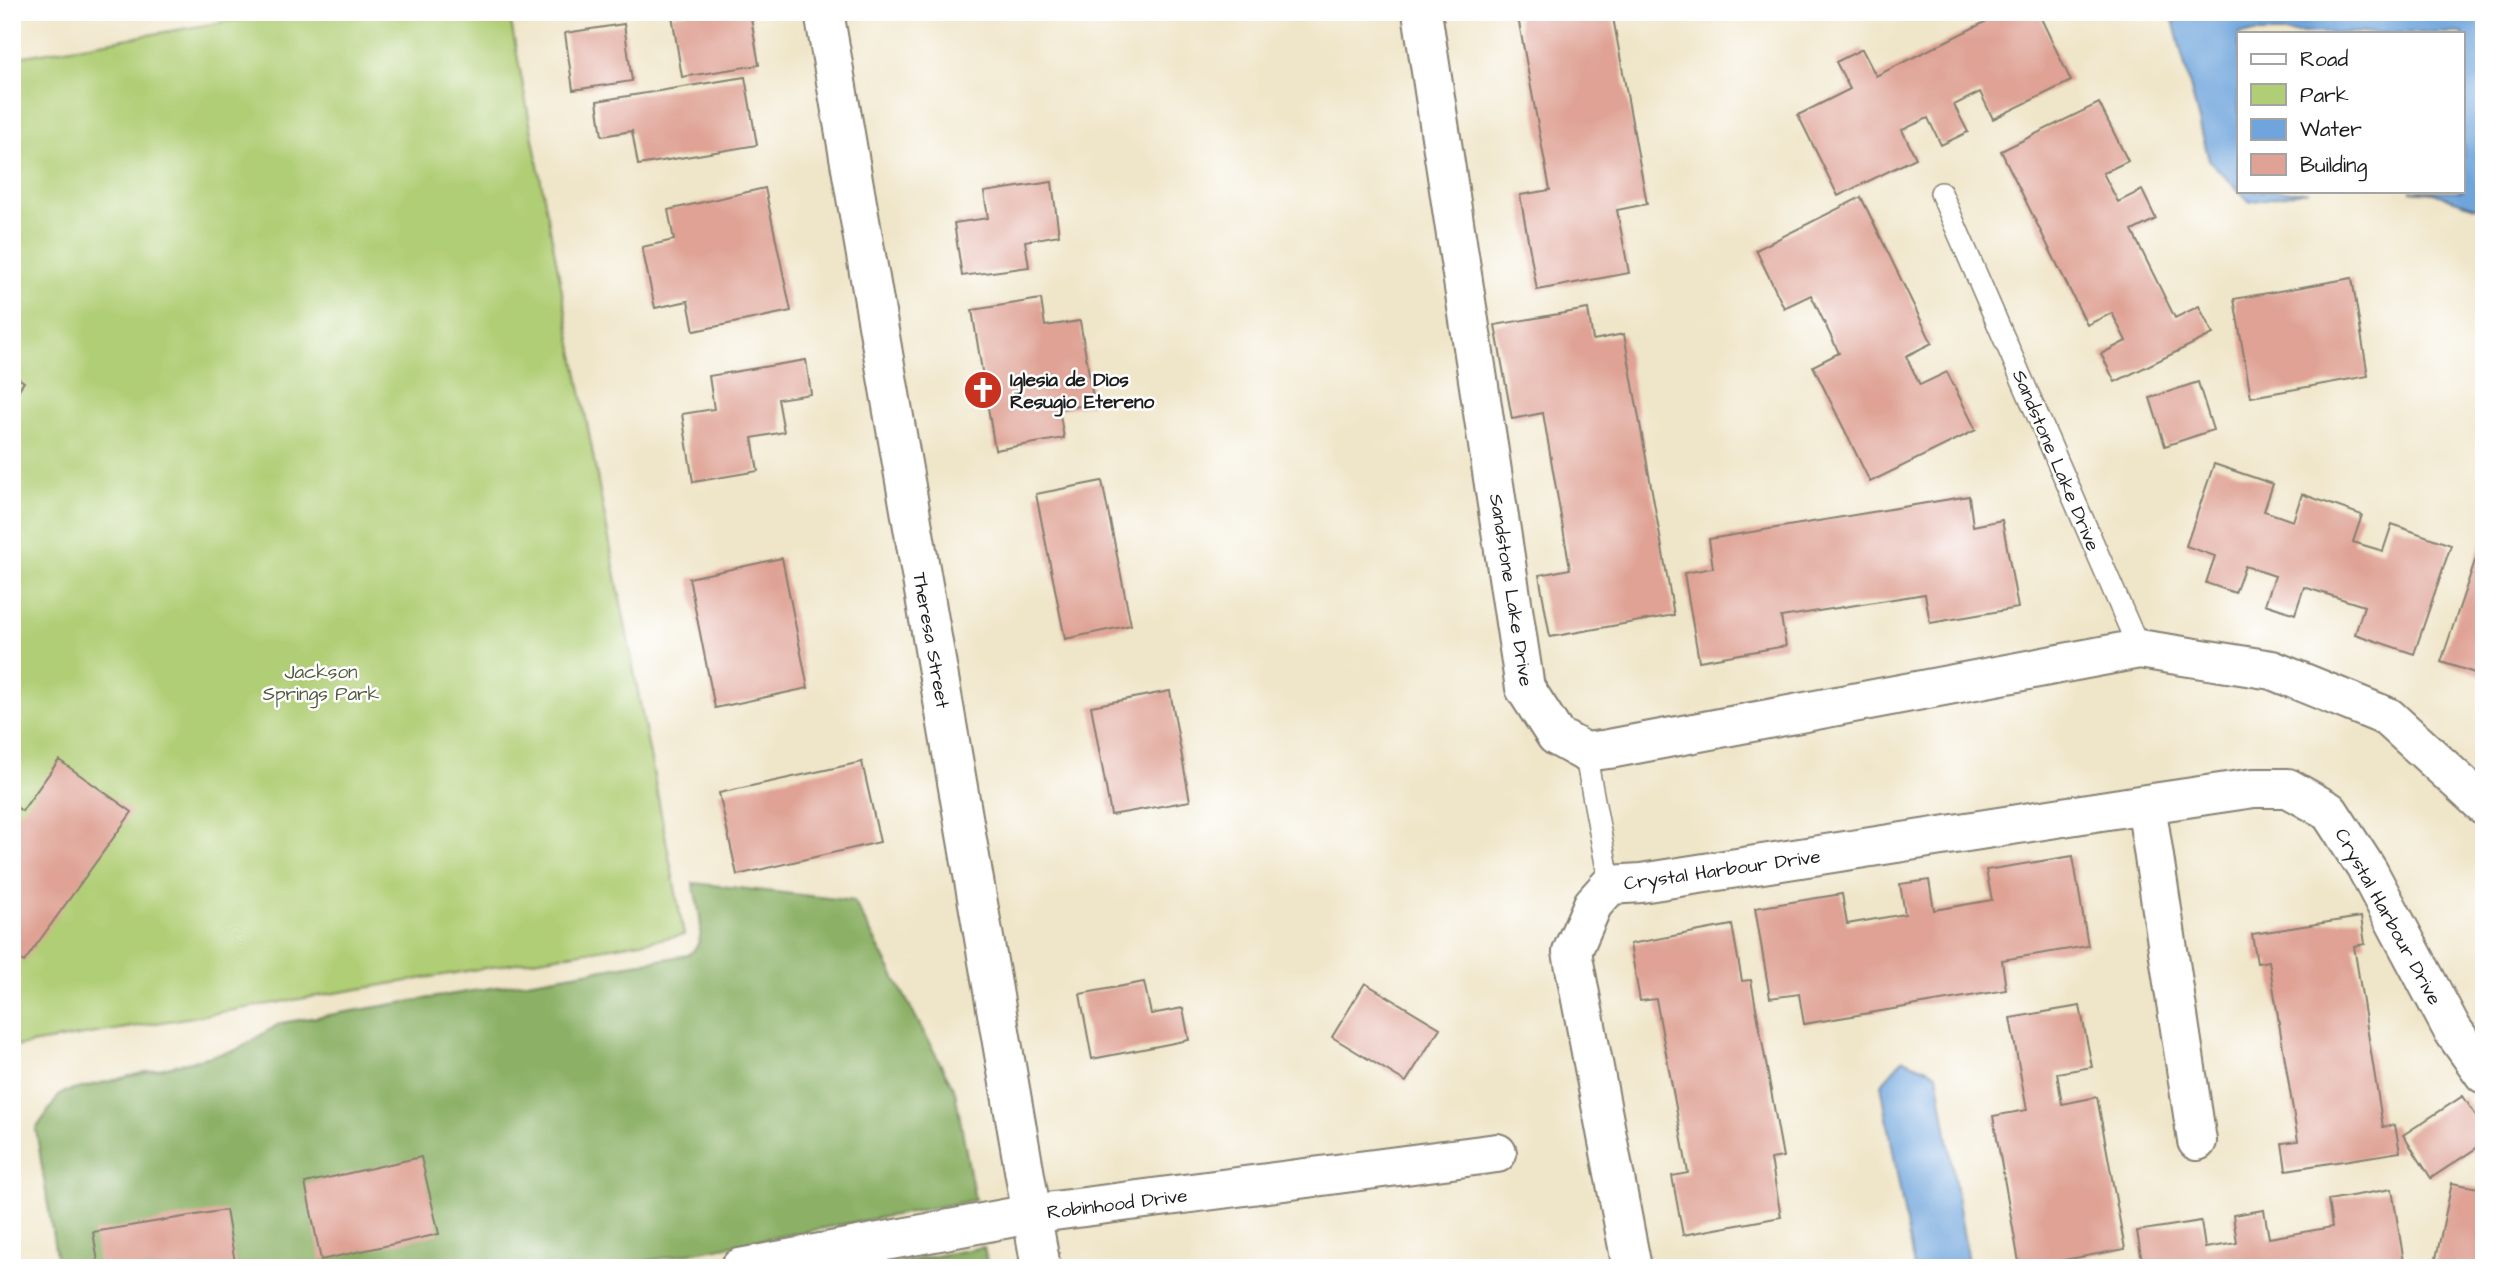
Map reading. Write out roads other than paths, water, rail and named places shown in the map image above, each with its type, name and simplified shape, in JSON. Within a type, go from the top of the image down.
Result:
[{"type":"street","name":"Theresa Street","points":[[824,12],[1041,1268]]},
{"type":"street","name":"Sandstone Lake Drive","points":[[1422,12],[1525,688],[1556,736],[1586,752]]},
{"type":"street","points":[[1586,752],[2139,649],[2272,670],[2388,717],[2484,805]]},
{"type":"street","name":"Crystal Harbour Drive","points":[[1632,1268],[1572,952],[1593,904],[1609,885],[1641,883],[2254,788],[2288,788],[2329,811],[2368,871],[2452,1029],[2484,1074]]},
{"type":"street","points":[[2147,804],[2197,1141]]},
{"type":"street","name":"Robinhood Drive","points":[[740,1268],[1031,1214],[1497,1153]]},
{"type":"lane","name":"Sandstone Lake Drive","points":[[1941,193],[2139,649]]},
{"type":"lane","points":[[1586,752],[1609,885]]},
{"type":"water","points":[[2171,12],[2484,12],[2484,210],[2433,193],[2422,192],[2464,192],[2464,32],[2237,32],[2237,189],[2209,160]]},
{"type":"water","points":[[2240,192],[2303,192],[2250,202]]},
{"type":"water","points":[[1903,1059],[1937,1073],[1969,1268],[1914,1268],[1881,1084]]},
{"type":"place","name":"Iglesia de Dios Resugio Etereno","points":[[983,390]]},
{"type":"park label","name":"Jackson Springs Park","points":[[321,682]]}]
